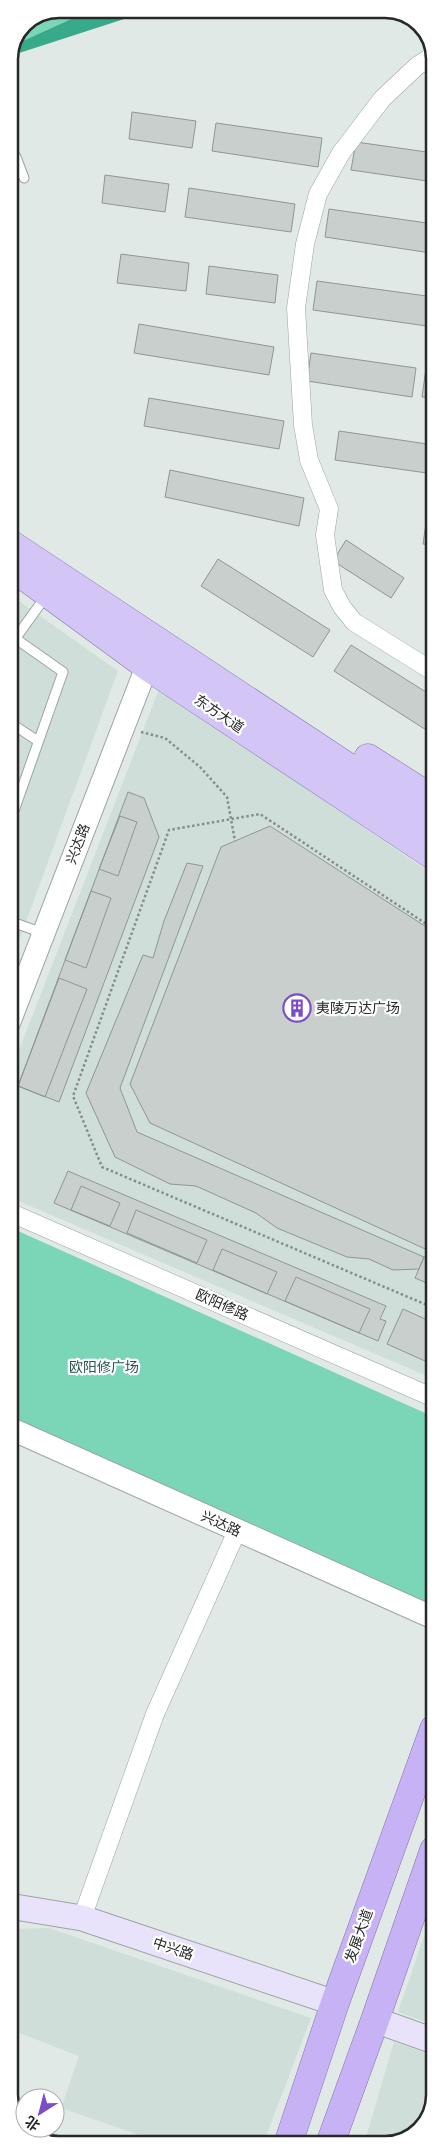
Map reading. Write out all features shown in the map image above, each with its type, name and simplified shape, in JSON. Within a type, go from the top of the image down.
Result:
[{"type":"highway","name":"发展大道","points":[[291,2135],[335,2003],[426,1752]]},
{"type":"highway","points":[[333,2135],[426,1873]]},
{"type":"main road","points":[[18,547],[161,626],[425,794]]},
{"type":"main road","points":[[18,548],[425,818]]},
{"type":"main road","points":[[18,569],[171,665],[425,834]]},
{"type":"main road","name":"东方大道","points":[[18,570],[147,666],[425,850]]},
{"type":"main road","name":"中兴路","points":[[18,1907],[82,1918],[335,2003]]},
{"type":"main road","points":[[375,2020],[426,2038]]},
{"type":"street","points":[[425,61],[417,66],[382,100],[341,154],[318,194],[305,244],[296,308],[302,425],[309,460],[329,509],[325,535],[333,590],[342,607],[354,622],[425,667]]},
{"type":"street","name":"兴达路","points":[[18,1000],[147,666]]},
{"type":"street","name":"欧阳修路","points":[[18,1216],[426,1394]]},
{"type":"street","name":"兴达路","points":[[18,1432],[426,1614]]},
{"type":"street","points":[[82,1918],[155,1714],[237,1531]]},
{"type":"lane","points":[[18,162],[24,178]]},
{"type":"lane","points":[[18,630],[48,593]]},
{"type":"lane","points":[[18,641],[63,672],[18,799]]},
{"type":"lane","points":[[18,728],[38,741]]},
{"type":"lane","points":[[18,924],[44,934]]},
{"type":"path","points":[[123,727],[165,738],[200,767],[227,797],[235,841]]},
{"type":"path","points":[[425,923],[260,814],[169,830],[72,1096],[102,1167],[426,1304]]},
{"type":"shaded area","points":[[73,18],[127,18],[18,53],[22,42]]},
{"type":"shaded area","points":[[18,600],[118,671],[18,943]]},
{"type":"shaded area","name":"夷陵万达广场","points":[[159,689],[425,869],[426,1375],[18,1201],[18,1053]]},
{"type":"shaded area","points":[[49,1928],[311,2018],[266,2135],[139,2135],[65,2109],[65,2096],[79,2056],[18,2032],[18,1929]]},
{"type":"shaded area","points":[[426,1931],[426,2022],[398,2012]]},
{"type":"shaded area","points":[[394,2042],[426,2053],[425,2103],[415,2122],[410,2127],[395,2134],[367,2135]]},
{"type":"green space","points":[[50,18],[73,18],[22,42],[29,29],[36,24]]},
{"type":"green space","name":"欧阳修广场","points":[[18,1231],[426,1413],[426,1605],[18,1426]]},
{"type":"building","points":[[132,112],[196,121],[192,148],[129,139]]},
{"type":"building","points":[[216,123],[322,138],[318,167],[212,151]]},
{"type":"building","points":[[356,142],[425,152],[425,181],[351,170]]},
{"type":"building","points":[[105,175],[169,184],[165,212],[102,203]]},
{"type":"building","points":[[189,188],[295,204],[291,232],[185,217]]},
{"type":"building","points":[[329,209],[425,223],[425,252],[325,237]]},
{"type":"building","points":[[121,254],[189,263],[186,291],[117,283]]},
{"type":"building","points":[[209,266],[278,275],[275,303],[206,294]]},
{"type":"building","points":[[317,281],[425,296],[425,326],[313,310]]},
{"type":"building","points":[[139,324],[274,347],[269,375],[134,353]]},
{"type":"building","points":[[311,353],[416,368],[412,397],[307,381]]},
{"type":"building","points":[[425,374],[425,397],[422,397]]},
{"type":"building","points":[[149,398],[284,421],[279,449],[144,426]]},
{"type":"building","points":[[339,431],[425,444],[425,473],[335,460]]},
{"type":"building","points":[[170,470],[304,498],[299,526],[165,497]]},
{"type":"building","points":[[425,528],[425,544],[423,544]]},
{"type":"building","points":[[346,540],[404,578],[391,598],[333,561]]},
{"type":"building","points":[[218,559],[330,630],[313,657],[201,586]]},
{"type":"building","points":[[351,645],[425,692],[425,729],[334,671]]},
{"type":"building","points":[[128,792],[144,798],[159,837],[59,1102],[18,1086]]},
{"type":"building","points":[[120,816],[137,822],[118,876],[99,869]]},
{"type":"building","name":"夷陵万达广场","points":[[270,826],[425,926],[426,1249],[150,1123],[130,1084],[221,847]]},
{"type":"building","points":[[187,863],[203,866],[120,1088],[137,1132],[424,1257],[419,1269],[393,1270],[369,1259],[347,1257],[277,1228],[256,1213],[196,1186],[170,1184],[115,1157],[86,1093],[143,955],[153,958],[164,921]]},
{"type":"building","points":[[91,891],[111,898],[86,968],[65,960]]},
{"type":"building","points":[[59,978],[87,989],[45,1097],[18,1086]]},
{"type":"building","points":[[68,1171],[386,1306],[380,1319],[386,1321],[378,1341],[54,1203]]},
{"type":"building","points":[[81,1186],[120,1203],[110,1226],[71,1210]]},
{"type":"building","points":[[136,1210],[207,1240],[197,1263],[127,1233]]},
{"type":"building","points":[[222,1249],[277,1272],[267,1294],[213,1270]]},
{"type":"building","points":[[424,1257],[426,1258],[426,1282],[415,1278]]},
{"type":"building","points":[[296,1277],[370,1309],[359,1333],[285,1301]]},
{"type":"building","points":[[403,1309],[426,1319],[426,1361],[387,1344]]},
{"type":"place","name":"夷陵万达广场","points":[[297,1008]]}]
